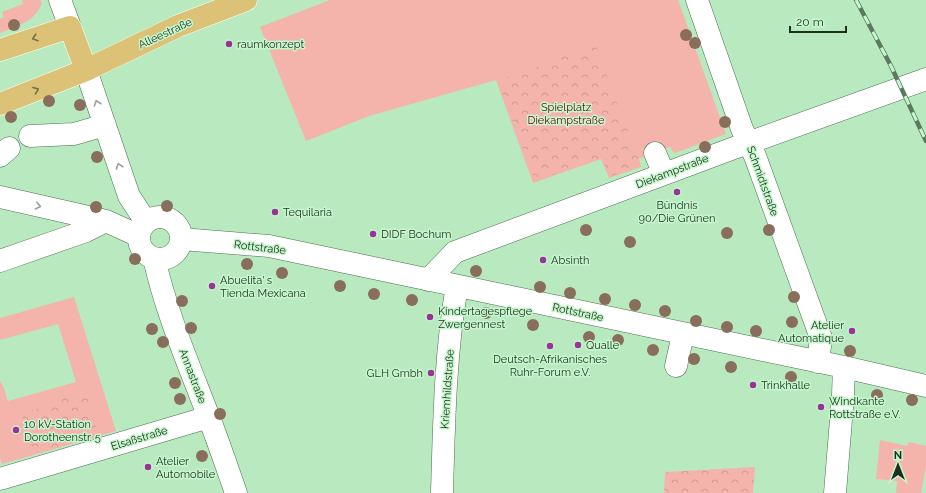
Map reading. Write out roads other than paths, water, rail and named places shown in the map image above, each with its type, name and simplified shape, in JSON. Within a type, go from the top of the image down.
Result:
[{"type":"main road","name":"Alleestraße","points":[[0,104],[86,70],[178,26],[246,0]]},
{"type":"main road","points":[[0,50],[70,27],[86,70]]},
{"type":"street","points":[[60,0],[70,27]]},
{"type":"street","name":"Schmidtstraße","points":[[698,0],[742,129],[749,142],[821,338],[818,362]]},
{"type":"street","points":[[86,70],[129,196],[142,229],[140,246],[144,252],[154,258],[161,259],[172,256],[178,249],[181,239],[180,232],[177,226],[169,219],[160,217],[152,218],[142,229]]},
{"type":"street","name":"Diekampstraße","points":[[428,280],[455,252],[615,201],[664,174],[926,79]]},
{"type":"street","points":[[30,136],[74,134],[105,124]]},
{"type":"street","points":[[655,153],[664,174]]},
{"type":"street","points":[[0,197],[142,229]]},
{"type":"street","points":[[0,261],[86,231],[106,221]]},
{"type":"street","name":"Rottstraße","points":[[181,239],[269,246],[926,386]]},
{"type":"street","name":"Annastraße","points":[[154,258],[159,281],[178,340],[209,417],[236,493]]},
{"type":"street","name":"Kriemhildstraße","points":[[442,493],[447,378],[452,313],[457,286]]},
{"type":"street","points":[[676,366],[683,334]]},
{"type":"street","points":[[835,493],[844,368]]},
{"type":"street","name":"Elsaßstraße","points":[[0,479],[209,417]]},
{"type":"railway","points":[[856,0],[891,66],[926,141]]},
{"type":"place","name":"raumkonzept","points":[[229,44]]},
{"type":"place","name":"Bündnis 90/Die Grünen","points":[[677,192]]},
{"type":"place","name":"Tequilaria","points":[[275,212]]},
{"type":"place","name":"DIDF Bochum","points":[[373,234]]},
{"type":"place","name":"Absinth","points":[[543,260]]},
{"type":"place","name":"Abuelita' s Tienda Mexicana","points":[[212,286]]},
{"type":"place","name":"Kindertagespflege Zwergennest","points":[[430,317]]},
{"type":"place","name":"Atelier Automatique","points":[[852,331]]},
{"type":"place","name":"Qualle","points":[[578,345]]},
{"type":"place","name":"Deutsch-Afrikanisches Ruhr-Forum e.V.","points":[[550,346]]},
{"type":"place","name":"GLH Gmbh","points":[[431,373]]},
{"type":"place","name":"Trinkhalle","points":[[753,385]]},
{"type":"place","name":"Windkante Rottstraße e.V.","points":[[821,407]]},
{"type":"place","name":"10 kV-Station Dorotheenstr. 5","points":[[16,430]]},
{"type":"place","name":"Atelier Automobile","points":[[148,467]]},
{"type":"park label","name":"Spielplatz Diekampstraße","points":[[566,113]]}]
